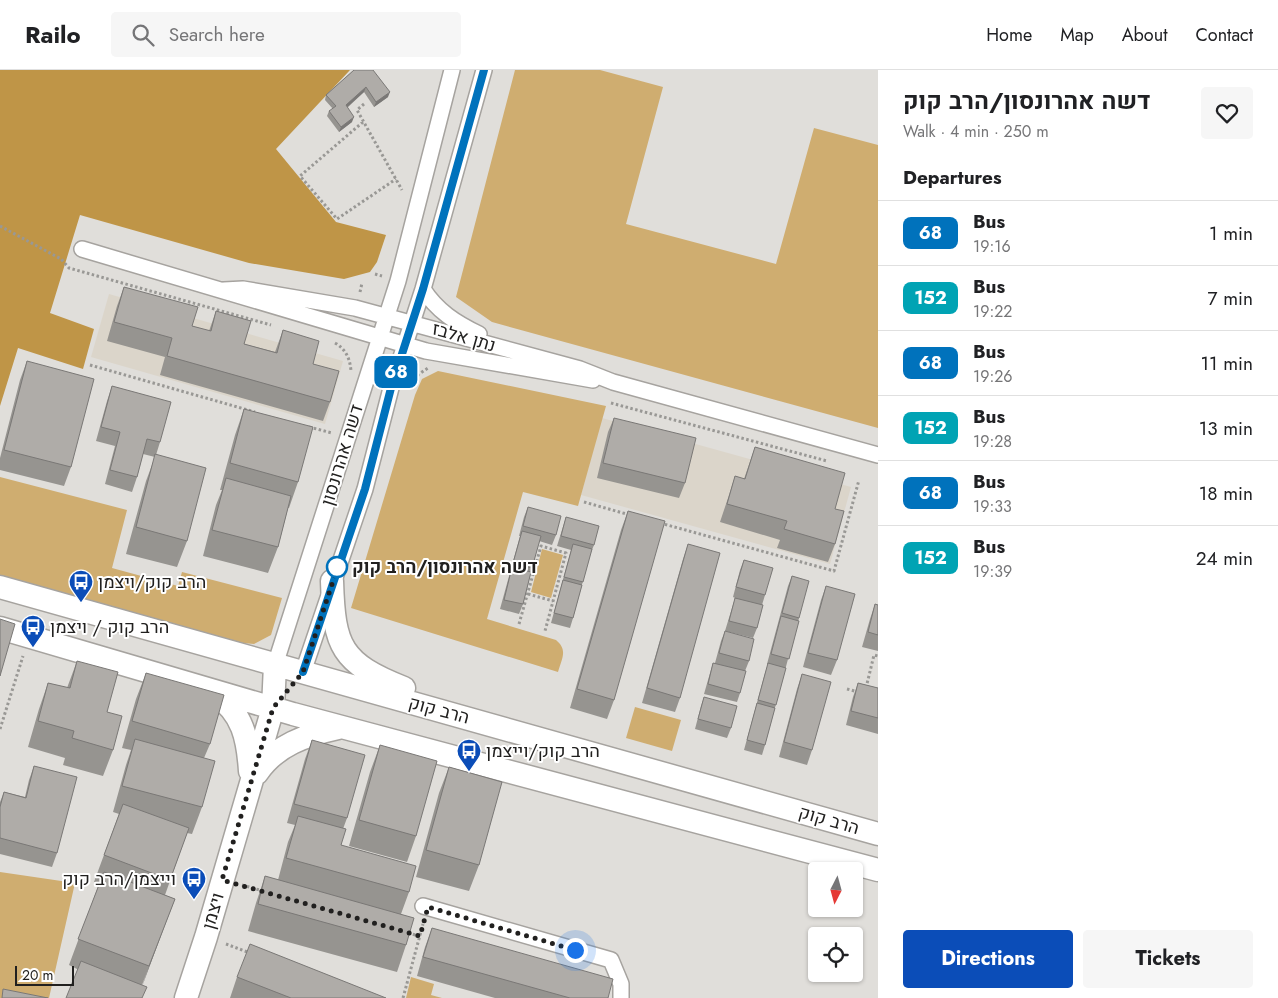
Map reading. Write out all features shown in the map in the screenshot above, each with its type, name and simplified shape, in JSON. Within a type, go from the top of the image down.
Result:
[{"type":"main road","points":[[332,581],[333,616],[344,652],[361,667],[382,679],[495,725]]},
{"type":"main road","name":"הרב קוק","points":[[0,587],[878,834]]},
{"type":"main road","name":"הרב קוק","points":[[0,628],[273,708],[878,870]]},
{"type":"main road","name":"ויצמן","points":[[186,998],[273,708],[275,665]]},
{"type":"main road","name":"ויצמן","points":[[273,708],[303,672]]},
{"type":"main road","points":[[205,689],[230,706],[243,727],[247,741],[250,782]]},
{"type":"main road","points":[[250,782],[264,762],[276,752],[308,736],[342,727]]},
{"type":"street","name":"דשה אהרונסון","points":[[275,665],[398,281],[452,70]]},
{"type":"street","name":"דשה אהרונסון","points":[[303,672],[332,581],[365,489],[391,388],[423,289],[484,70]]},
{"type":"street","name":"נתן אלבז","points":[[82,249],[426,351],[565,376],[613,382]]},
{"type":"street","name":"נתן אלבז","points":[[224,290],[243,289],[356,308],[412,322],[580,369],[613,382],[878,455]]},
{"type":"street","points":[[423,289],[433,304],[448,317],[512,350]]},
{"type":"street","points":[[425,907],[612,960],[626,996]]},
{"type":"path","points":[[364,104],[357,110],[402,190]]},
{"type":"path","points":[[363,122],[300,176],[337,219],[396,180]]},
{"type":"path","points":[[0,226],[61,259],[69,268],[279,327]]},
{"type":"path","points":[[327,341],[336,344],[349,358],[351,374]]},
{"type":"path","points":[[90,365],[260,413]]},
{"type":"path","points":[[611,403],[830,462]]},
{"type":"path","points":[[306,426],[335,434]]},
{"type":"path","points":[[651,520],[834,571],[859,480]]},
{"type":"path","points":[[584,502],[632,515]]},
{"type":"path","points":[[519,624],[541,546],[566,553],[545,631]]},
{"type":"path","points":[[528,594],[553,601]]},
{"type":"path","points":[[0,729],[30,637]]},
{"type":"path","points":[[847,689],[864,693],[874,655],[878,656]]},
{"type":"path","points":[[222,880],[269,893]]},
{"type":"path","points":[[403,998],[420,936],[425,907]]},
{"type":"path","points":[[401,931],[420,936]]},
{"type":"path","points":[[218,941],[254,954]]},
{"type":"shaded area","points":[[0,70],[350,70],[276,149],[336,222],[386,235],[377,262],[370,272],[344,279],[249,263],[80,215],[50,313],[94,329],[83,369],[18,348],[0,406]]},
{"type":"shaded area","points":[[515,70],[600,70],[663,87],[626,224],[776,264],[814,128],[878,145],[878,428],[492,322],[456,297]]},
{"type":"shaded area","points":[[109,294],[343,361],[325,424],[91,357]]},
{"type":"shaded area","points":[[438,371],[606,406],[578,506],[523,492],[487,619],[556,640],[563,651],[558,672],[351,608],[415,395],[422,379]]},
{"type":"shaded area","points":[[602,418],[851,487],[830,564],[581,495]]},
{"type":"shaded area","points":[[0,477],[127,510],[112,568],[178,586],[182,572],[282,598],[271,635],[254,644],[243,643],[0,580]]},
{"type":"shaded area","points":[[542,549],[563,555],[551,598],[531,592]]},
{"type":"shaded area","points":[[635,707],[681,720],[672,751],[626,738]]},
{"type":"shaded area","points":[[0,872],[75,883],[49,998],[0,998]]},
{"type":"shaded area","points":[[411,977],[434,984],[431,995],[442,998],[406,998]]},
{"type":"building","points":[[354,70],[373,70],[390,92],[376,102],[366,87],[346,105],[354,117],[341,127],[329,111],[336,106],[326,95]]},
{"type":"building","points":[[124,287],[198,307],[192,326],[211,331],[216,311],[251,321],[244,344],[277,353],[283,330],[319,341],[313,364],[339,371],[330,402],[167,356],[172,338],[114,322]]},
{"type":"building","points":[[27,361],[94,379],[71,467],[4,450]]},
{"type":"building","points":[[112,386],[171,402],[160,442],[147,439],[137,477],[110,470],[120,432],[101,427]]},
{"type":"building","points":[[244,409],[313,427],[298,482],[230,463]]},
{"type":"building","points":[[614,418],[696,438],[685,483],[603,463]]},
{"type":"building","points":[[755,447],[845,473],[835,509],[844,511],[835,544],[784,529],[787,521],[727,504],[735,476],[745,479]]},
{"type":"building","points":[[155,454],[206,468],[187,541],[136,527]]},
{"type":"building","points":[[226,478],[291,496],[278,547],[212,530]]},
{"type":"building","points":[[528,507],[561,516],[556,535],[523,526]]},
{"type":"building","points":[[628,511],[665,521],[614,700],[577,689]]},
{"type":"building","points":[[566,517],[599,526],[594,545],[561,536]]},
{"type":"building","points":[[522,531],[541,536],[532,568],[513,563]]},
{"type":"building","points":[[573,544],[592,549],[583,582],[564,577]]},
{"type":"building","points":[[688,544],[720,553],[680,698],[647,688]]},
{"type":"building","points":[[744,560],[773,568],[765,595],[736,587]]},
{"type":"building","points":[[512,567],[531,572],[523,604],[504,600]]},
{"type":"building","points":[[792,576],[809,581],[799,618],[782,613]]},
{"type":"building","points":[[563,580],[582,585],[573,618],[554,613]]},
{"type":"building","points":[[826,586],[855,594],[837,660],[808,653]]},
{"type":"building","points":[[735,598],[763,605],[757,628],[729,621]]},
{"type":"building","points":[[875,604],[878,605],[878,635],[868,632]]},
{"type":"building","points":[[781,616],[799,621],[789,659],[771,654]]},
{"type":"building","points":[[0,619],[15,624],[0,676]]},
{"type":"building","points":[[725,631],[754,639],[749,661],[719,653]]},
{"type":"building","points":[[77,661],[118,672],[107,712],[122,716],[113,750],[72,738],[74,731],[38,721],[48,683],[70,688]]},
{"type":"building","points":[[713,663],[746,671],[740,693],[708,684]]},
{"type":"building","points":[[768,663],[786,668],[776,705],[758,700]]},
{"type":"building","points":[[146,673],[224,695],[210,744],[132,721]]},
{"type":"building","points":[[802,674],[831,682],[812,750],[784,742]]},
{"type":"building","points":[[858,683],[878,688],[878,718],[851,711]]},
{"type":"building","points":[[704,697],[737,706],[731,728],[698,719]]},
{"type":"building","points":[[757,703],[775,708],[765,745],[747,740]]},
{"type":"building","points":[[135,739],[215,761],[202,807],[122,786]]},
{"type":"building","points":[[312,740],[365,755],[347,818],[294,804]]},
{"type":"building","points":[[380,745],[437,761],[416,836],[359,820]]},
{"type":"building","points":[[34,766],[77,777],[57,853],[0,838],[0,807],[4,792],[26,798]]},
{"type":"building","points":[[449,767],[502,782],[479,865],[426,850]]},
{"type":"building","points":[[123,804],[189,828],[170,880],[104,855]]},
{"type":"building","points":[[298,816],[346,829],[341,845],[416,866],[409,892],[286,858]]},
{"type":"building","points":[[104,872],[175,899],[149,966],[78,939]]},
{"type":"building","points":[[265,876],[414,918],[406,945],[258,904]]},
{"type":"building","points":[[432,928],[613,979],[608,998],[570,998],[423,957]]},
{"type":"building","points":[[250,944],[386,998],[291,998],[237,977]]},
{"type":"building","points":[[81,961],[147,987],[142,998],[66,998]]},
{"type":"building","points":[[3,989],[48,998],[2,998]]},
{"type":"bus line","name":"68","points":[[303,672],[332,581],[365,489],[391,388],[423,289],[484,70]]},
{"type":"place","name":"דשה אהרונסון/הרב קוק","points":[[337,567]]},
{"type":"place","name":"הרב קוק/ויצמן","points":[[81,603]]},
{"type":"place","name":"הרב קוק / ויצמן","points":[[33,648]]},
{"type":"place","name":"הרב קוק/וייצמן","points":[[469,772]]},
{"type":"place","name":"וייצמן/הרב קוק","points":[[194,900]]},
{"type":"route","points":[[337,567],[339,563],[303,672],[273,708],[222,880],[420,936],[428,907],[575,950]]}]
